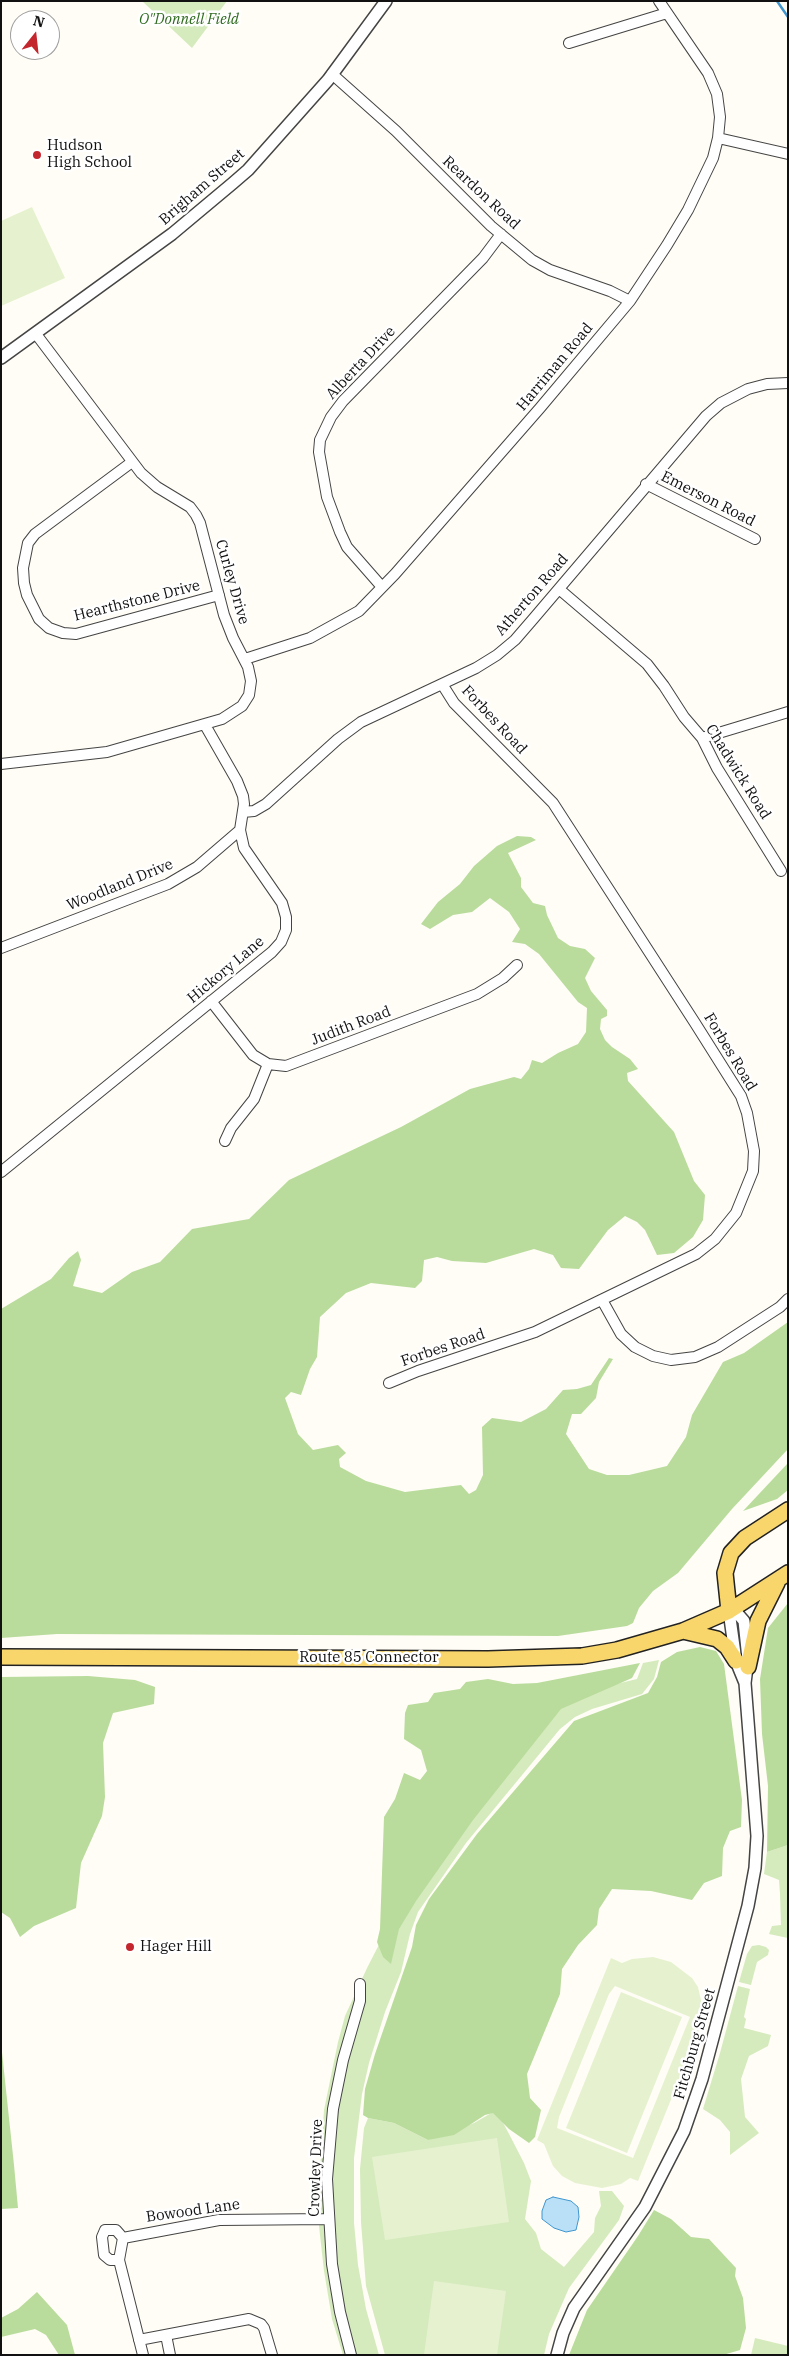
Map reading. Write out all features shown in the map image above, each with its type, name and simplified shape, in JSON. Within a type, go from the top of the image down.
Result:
[{"type":"main road","points":[[729,1611],[725,1573],[732,1553],[746,1538],[788,1510]]},
{"type":"main road","points":[[683,1631],[717,1639],[742,1664],[758,1621],[783,1576]]},
{"type":"main road","name":"Route 85 Connector","points":[[1,1657],[551,1658],[617,1650],[683,1631],[729,1611],[783,1576]]},
{"type":"street","name":"Brigham Street","points":[[1,358],[172,234],[234,183],[248,170],[332,74],[386,1]]},
{"type":"street","name":"Harriman Road","points":[[245,659],[290,645],[327,630],[359,611],[382,588],[540,408],[630,301],[688,210],[713,158],[718,138],[719,106],[713,83],[703,64],[659,1]]},
{"type":"street","points":[[569,43],[667,13]]},
{"type":"street","name":"Reardon Road","points":[[332,74],[396,131],[501,234],[532,260],[550,270],[610,291],[630,301]]},
{"type":"street","points":[[718,138],[788,154]]},
{"type":"street","name":"Alberta Drive","points":[[382,588],[347,547],[340,532],[327,497],[319,452],[320,440],[331,417],[343,401],[483,258],[501,234]]},
{"type":"street","name":"Curley Drive","points":[[1,764],[107,752],[205,724],[230,715],[246,700],[251,681],[245,659],[233,638],[219,596],[200,523],[196,515],[190,507],[157,487],[132,462],[36,334]]},
{"type":"street","name":"Atherton Road","points":[[243,812],[254,811],[266,804],[338,739],[360,722],[442,684],[497,655],[515,640],[695,426],[721,403],[740,392],[758,386],[788,382]]},
{"type":"street","name":"Hearthstone Drive","points":[[132,462],[35,534],[28,544],[23,568],[24,583],[26,596],[39,619],[49,628],[63,633],[76,634],[219,596]]},
{"type":"street","name":"Emerson Road","points":[[646,484],[755,539]]},
{"type":"street","name":"Chadwick Road","points":[[559,589],[647,664],[684,717],[702,738],[717,768],[781,870]]},
{"type":"street","name":"Forbes Road","points":[[389,1383],[418,1371],[535,1332],[696,1254],[728,1225],[736,1213],[753,1171],[754,1151],[747,1113],[732,1082],[553,803],[454,703],[442,684]]},
{"type":"street","points":[[702,738],[788,712]]},
{"type":"street","name":"Hickory Lane","points":[[1,1172],[272,952],[281,942],[286,930],[286,917],[282,903],[248,856],[240,839],[243,796],[237,781],[205,724]]},
{"type":"street","name":"Woodland Drive","points":[[1,948],[168,884],[197,867],[240,830]]},
{"type":"street","name":"Judith Road","points":[[268,1064],[276,1066],[297,1062],[477,994],[503,978],[517,965]]},
{"type":"street","points":[[211,1001],[248,1050],[268,1064],[254,1099],[231,1128],[225,1141]]},
{"type":"street","points":[[602,1300],[621,1334],[635,1347],[653,1356],[671,1360],[695,1357],[718,1347],[780,1307],[788,1299]]},
{"type":"street","name":"Fitchburg Street","points":[[557,2355],[563,2333],[574,2308],[594,2277],[638,2219],[684,2131],[702,2079],[741,1934],[755,1868],[757,1820],[745,1682],[729,1611]]},
{"type":"street","name":"Crowley Drive","points":[[351,2355],[337,2297],[328,2219],[328,2161],[333,2109],[343,2060],[360,2001],[360,1984]]},
{"type":"street","name":"Bowood Lane","points":[[123,2238],[220,2220],[328,2219]]},
{"type":"street","points":[[119,2260],[110,2260],[104,2255],[102,2234],[105,2230],[116,2230],[123,2238],[119,2260],[144,2355]]},
{"type":"street","points":[[139,2340],[249,2319],[264,2328],[272,2355]]},
{"type":"street","points":[[166,2335],[170,2355]]},
{"type":"green space","name":"O\"Donnell Field","points":[[142,1],[227,1],[192,48]]},
{"type":"green space","points":[[32,207],[65,278],[1,306],[1,221]]},
{"type":"green space","points":[[517,836],[531,837],[536,840],[508,853],[521,878],[521,887],[533,903],[545,906],[547,915],[558,938],[570,946],[585,949],[595,958],[585,978],[591,991],[607,1010],[607,1016],[601,1019],[600,1029],[605,1040],[630,1059],[638,1069],[627,1073],[628,1081],[674,1132],[694,1181],[705,1195],[703,1220],[693,1237],[674,1253],[657,1255],[645,1230],[637,1222],[625,1216],[608,1230],[579,1269],[561,1268],[553,1255],[534,1249],[486,1263],[452,1261],[437,1257],[424,1260],[422,1281],[415,1288],[371,1283],[346,1293],[320,1317],[317,1357],[310,1369],[301,1395],[291,1392],[285,1398],[298,1434],[313,1450],[338,1445],[346,1453],[339,1459],[340,1467],[366,1481],[405,1492],[461,1485],[469,1494],[476,1490],[483,1475],[482,1427],[492,1418],[521,1422],[546,1409],[563,1390],[591,1385],[609,1358],[613,1359],[599,1382],[596,1398],[581,1414],[572,1414],[566,1434],[589,1469],[607,1475],[629,1475],[667,1466],[686,1437],[692,1415],[723,1362],[744,1353],[788,1322],[788,1449],[732,1509],[678,1573],[653,1591],[639,1608],[633,1623],[627,1626],[558,1636],[57,1634],[1,1638],[1,1309],[51,1279],[69,1258],[78,1251],[81,1260],[73,1286],[102,1293],[132,1272],[160,1262],[192,1229],[249,1219],[289,1180],[401,1127],[470,1089],[514,1077],[521,1079],[529,1069],[532,1060],[542,1063],[578,1044],[586,1032],[587,1008],[578,1002],[539,954],[525,944],[512,942],[520,929],[509,912],[490,898],[472,912],[453,915],[430,929],[421,924],[438,902],[460,884],[474,866],[497,846]]},
{"type":"green space","points":[[788,1463],[788,1490],[777,1499],[743,1511]]},
{"type":"green space","points":[[788,1603],[788,1845],[767,1852],[768,1786],[762,1734],[760,1679],[768,1628]]},
{"type":"green space","points":[[700,1647],[716,1651],[724,1664],[742,1800],[741,1827],[730,1831],[723,1848],[722,1876],[704,1883],[692,1900],[651,1891],[612,1889],[599,1909],[597,1925],[578,1945],[562,1969],[560,1994],[527,2074],[530,2098],[541,2110],[535,2137],[529,2143],[509,2129],[493,2113],[485,2115],[454,2135],[428,2140],[394,2123],[368,2118],[363,2115],[365,2089],[375,2054],[412,1947],[416,1925],[429,1899],[477,1834],[574,1721],[648,1693],[657,1677],[661,1662],[677,1652]]},
{"type":"green space","points":[[659,1660],[654,1679],[642,1694],[592,1709],[575,1717],[560,1729],[466,1843],[418,1912],[410,1934],[401,1972],[385,2012],[369,2063],[362,2094],[354,2158],[354,2223],[358,2265],[366,2309],[379,2355],[343,2355],[332,2319],[324,2271],[319,2226],[319,2185],[324,2110],[345,2016],[385,1933],[552,1710],[608,1686],[637,1679],[643,1663]]},
{"type":"green space","points":[[640,1663],[632,1678],[561,1709],[473,1820],[416,1901],[399,1929],[391,1964],[383,1957],[377,1942],[380,1929],[384,1817],[395,1799],[404,1773],[420,1780],[427,1771],[421,1750],[404,1739],[405,1713],[408,1705],[428,1702],[434,1693],[460,1689],[466,1682],[488,1679],[513,1684],[537,1683]]},
{"type":"green space","points":[[88,1676],[135,1680],[155,1687],[154,1704],[113,1713],[103,1743],[105,1797],[102,1816],[81,1863],[76,1908],[34,1926],[20,1937],[10,1918],[1,1912],[1,1677]]},
{"type":"green space","points":[[788,1845],[788,1938],[769,1934],[772,1926],[781,1925],[779,1880],[764,1874],[767,1852]]},
{"type":"green space","points":[[759,1945],[769,1950],[768,1955],[757,1962],[751,1985],[739,1982],[747,1954],[752,1946]]},
{"type":"green space","points":[[653,1957],[671,1962],[692,1978],[698,1987],[703,2009],[700,2028],[638,2181],[630,2178],[621,2184],[602,2188],[575,2183],[562,2176],[553,2166],[544,2144],[537,2140],[611,1958],[622,1963],[632,1959]],"holes":[[[615,1986],[690,2017],[633,2158],[557,2128],[559,2117],[609,1994]]]},
{"type":"green space","points":[[738,1986],[750,1989],[744,2017],[746,2019],[744,2028],[771,2035],[768,2046],[749,2056],[741,2079],[745,2117],[759,2133],[730,2155],[730,2132],[720,2120],[703,2109]]},
{"type":"green space","points":[[621,1992],[682,2017],[627,2153],[566,2128]]},
{"type":"green space","points":[[1,2043],[18,2208],[1,2209]]},
{"type":"green space","points":[[493,2112],[501,2119],[524,2163],[531,2181],[525,2219],[536,2233],[541,2249],[564,2267],[594,2232],[595,2218],[601,2206],[599,2191],[612,2191],[624,2206],[619,2220],[569,2288],[549,2334],[544,2355],[385,2355],[366,2286],[361,2222],[360,2169],[364,2128],[368,2118],[394,2123],[428,2140],[474,2123]]},
{"type":"green space","points":[[497,2138],[509,2222],[385,2240],[372,2157]]},
{"type":"green space","points":[[654,2210],[671,2219],[691,2237],[709,2239],[736,2268],[735,2276],[743,2298],[746,2328],[740,2350],[723,2355],[569,2355],[587,2310]]},
{"type":"green space","points":[[434,2281],[506,2291],[497,2355],[424,2355]]},
{"type":"green space","points":[[37,2292],[67,2325],[75,2355],[59,2355],[46,2335],[35,2329],[1,2337],[1,2318],[18,2309]]},
{"type":"green space","points":[[755,2338],[788,2346],[788,2355],[751,2355]]},
{"type":"water","points":[[553,2197],[571,2201],[578,2207],[579,2217],[576,2230],[566,2232],[554,2228],[542,2219],[542,2211],[546,2200]]},
{"type":"waterway","points":[[777,1],[788,17]]},
{"type":"place","name":"Hudson High School","points":[[37,155]]},
{"type":"place","name":"Hager Hill","points":[[130,1947]]}]
